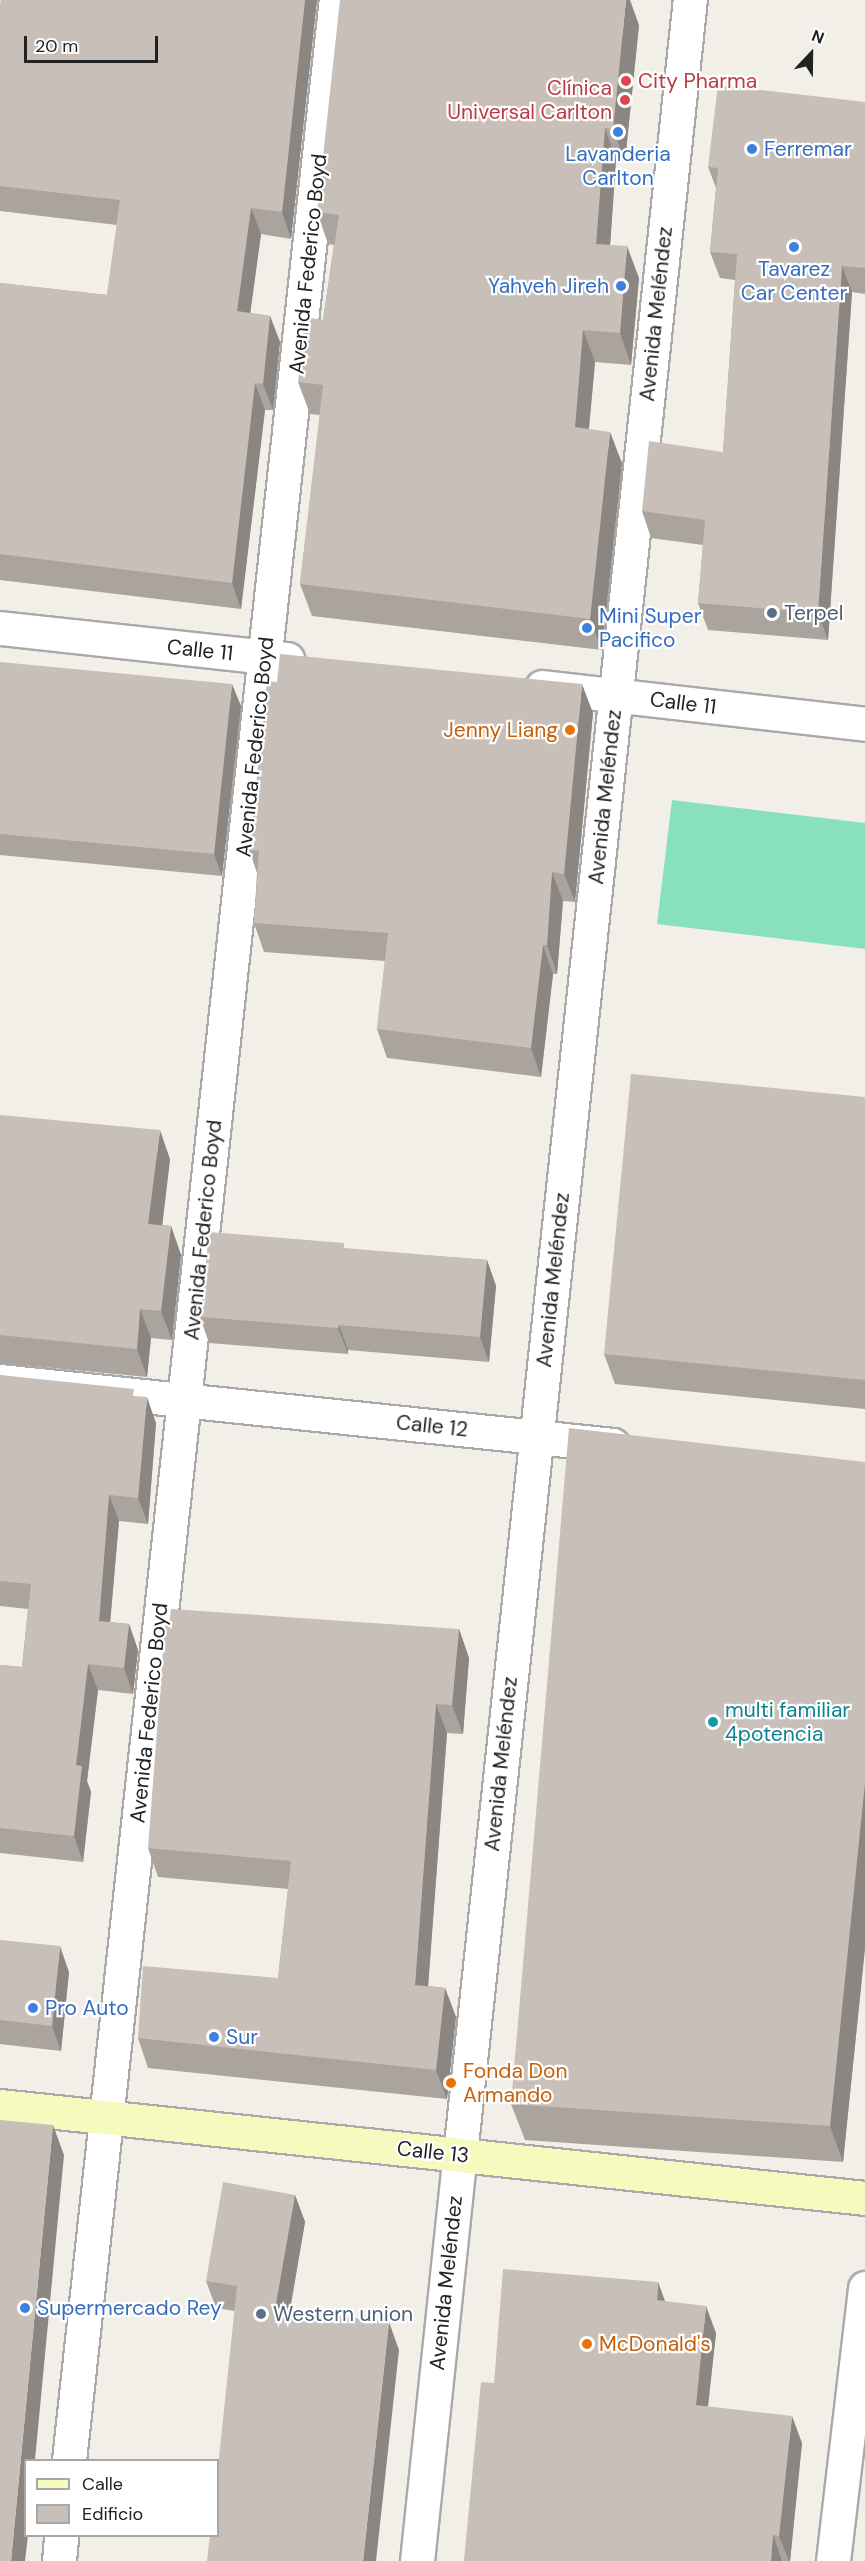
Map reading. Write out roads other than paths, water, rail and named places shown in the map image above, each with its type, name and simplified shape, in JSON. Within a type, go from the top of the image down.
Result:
[{"type":"main road","name":"Calle 13","points":[[0,2106],[865,2198]]},
{"type":"street","name":"Avenida Federico Boyd","points":[[69,2459],[104,2118],[336,0]]},
{"type":"street","name":"Avenida Meléndez","points":[[417,2561],[690,0]]},
{"type":"street","name":"Calle 11","points":[[0,628],[323,663]]},
{"type":"street","name":"Calle 11","points":[[510,683],[865,724]]},
{"type":"street","name":"Calle 12","points":[[0,1381],[642,1448]]},
{"type":"street","points":[[833,2561],[865,2288]]},
{"type":"street","points":[[58,2561],[61,2537]]},
{"type":"place","name":"City Pharma","points":[[626,81]]},
{"type":"place","name":"Clínica Universal Carlton","points":[[625,100]]},
{"type":"place","name":"Lavanderia Carlton","points":[[618,132]]},
{"type":"place","name":"Ferremar","points":[[752,149]]},
{"type":"place","name":"Tavarez Car Center","points":[[794,247]]},
{"type":"place","name":"Yahveh Jireh","points":[[621,286]]},
{"type":"place","name":"Terpel","points":[[772,613]]},
{"type":"place","name":"Mini Super Pacifico","points":[[587,628]]},
{"type":"place","name":"Jenny Liang","points":[[570,730]]},
{"type":"place","name":"multi familiar 4potencia","points":[[713,1722]]},
{"type":"place","name":"Pro Auto","points":[[33,2008]]},
{"type":"place","name":"Sur","points":[[214,2037]]},
{"type":"place","name":"Fonda Don Armando","points":[[451,2083]]},
{"type":"place","name":"Supermercado Rey","points":[[25,2308]]},
{"type":"place","name":"Western union","points":[[261,2314]]},
{"type":"place","name":"McDonald's","points":[[587,2344]]}]
